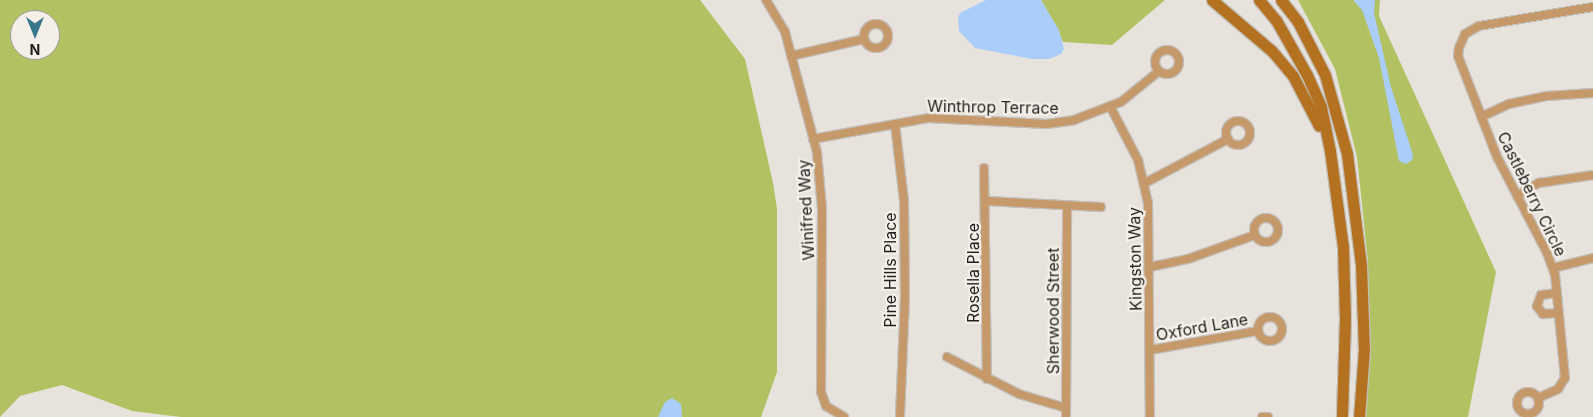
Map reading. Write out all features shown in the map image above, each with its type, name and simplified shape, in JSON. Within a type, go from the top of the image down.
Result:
[{"type":"main road","points":[[1212,0],[1272,51],[1294,76],[1311,106],[1330,151]]},
{"type":"main road","points":[[1259,0],[1276,20],[1308,75],[1321,107],[1330,151],[1342,247],[1345,319],[1342,417]]},
{"type":"main road","points":[[1281,0],[1298,22],[1325,75],[1347,154],[1362,280],[1364,349],[1359,417]]},
{"type":"street","name":"Winifred Way","points":[[766,0],[782,24],[814,139],[822,208],[821,392],[826,406],[844,417]]},
{"type":"street","name":"Castleberry Circle","points":[[1538,398],[1558,389],[1565,378],[1553,268],[1497,157],[1458,56],[1465,34],[1480,26],[1593,7]]},
{"type":"street","points":[[792,56],[864,39]]},
{"type":"street","name":"Winthrop Terrace","points":[[814,139],[941,117],[1062,123],[1111,108],[1134,93],[1159,71]]},
{"type":"street","points":[[1481,117],[1509,104],[1547,96],[1593,93]]},
{"type":"street","name":"Kingston Way","points":[[1111,108],[1129,140],[1145,183],[1150,266],[1150,417]]},
{"type":"street","name":"Pine Hills Place","points":[[895,124],[904,201],[905,297],[900,417]]},
{"type":"street","points":[[1145,183],[1228,139]]},
{"type":"street","name":"Rosella Place","points":[[984,168],[986,200],[987,379]]},
{"type":"street","points":[[1517,196],[1539,183],[1593,175]]},
{"type":"street","points":[[986,200],[1101,207]]},
{"type":"street","name":"Sherwood Street","points":[[1066,206],[1066,417]]},
{"type":"street","points":[[1150,266],[1188,259],[1255,235]]},
{"type":"street","points":[[1553,268],[1593,258]]},
{"type":"street","points":[[1557,293],[1541,295],[1537,306],[1543,314],[1559,313]]},
{"type":"street","name":"Oxford Lane","points":[[1150,350],[1258,331]]},
{"type":"street","points":[[947,357],[987,379],[1037,401],[1066,408]]},
{"type":"street","points":[[1262,417],[1268,417]]},
{"type":"green space","points":[[0,0],[700,0],[745,59],[773,183],[777,209],[777,372],[761,417],[181,417],[132,411],[62,385],[20,396],[0,417]]},
{"type":"green space","points":[[1041,0],[1165,0],[1112,45],[1063,42]]},
{"type":"green space","points":[[1298,0],[1380,0],[1379,16],[1496,272],[1468,417],[1365,417],[1368,262],[1357,157],[1335,69]]},
{"type":"water","points":[[986,0],[1041,0],[1059,30],[1064,49],[1061,54],[1049,59],[1032,59],[975,48],[959,31],[958,18],[960,13]]},
{"type":"water","points":[[1353,0],[1375,0],[1374,13],[1391,87],[1413,155],[1412,160],[1406,164],[1399,161],[1379,58],[1362,10]]},
{"type":"water","points":[[672,398],[681,404],[682,417],[658,417],[665,402]]}]
